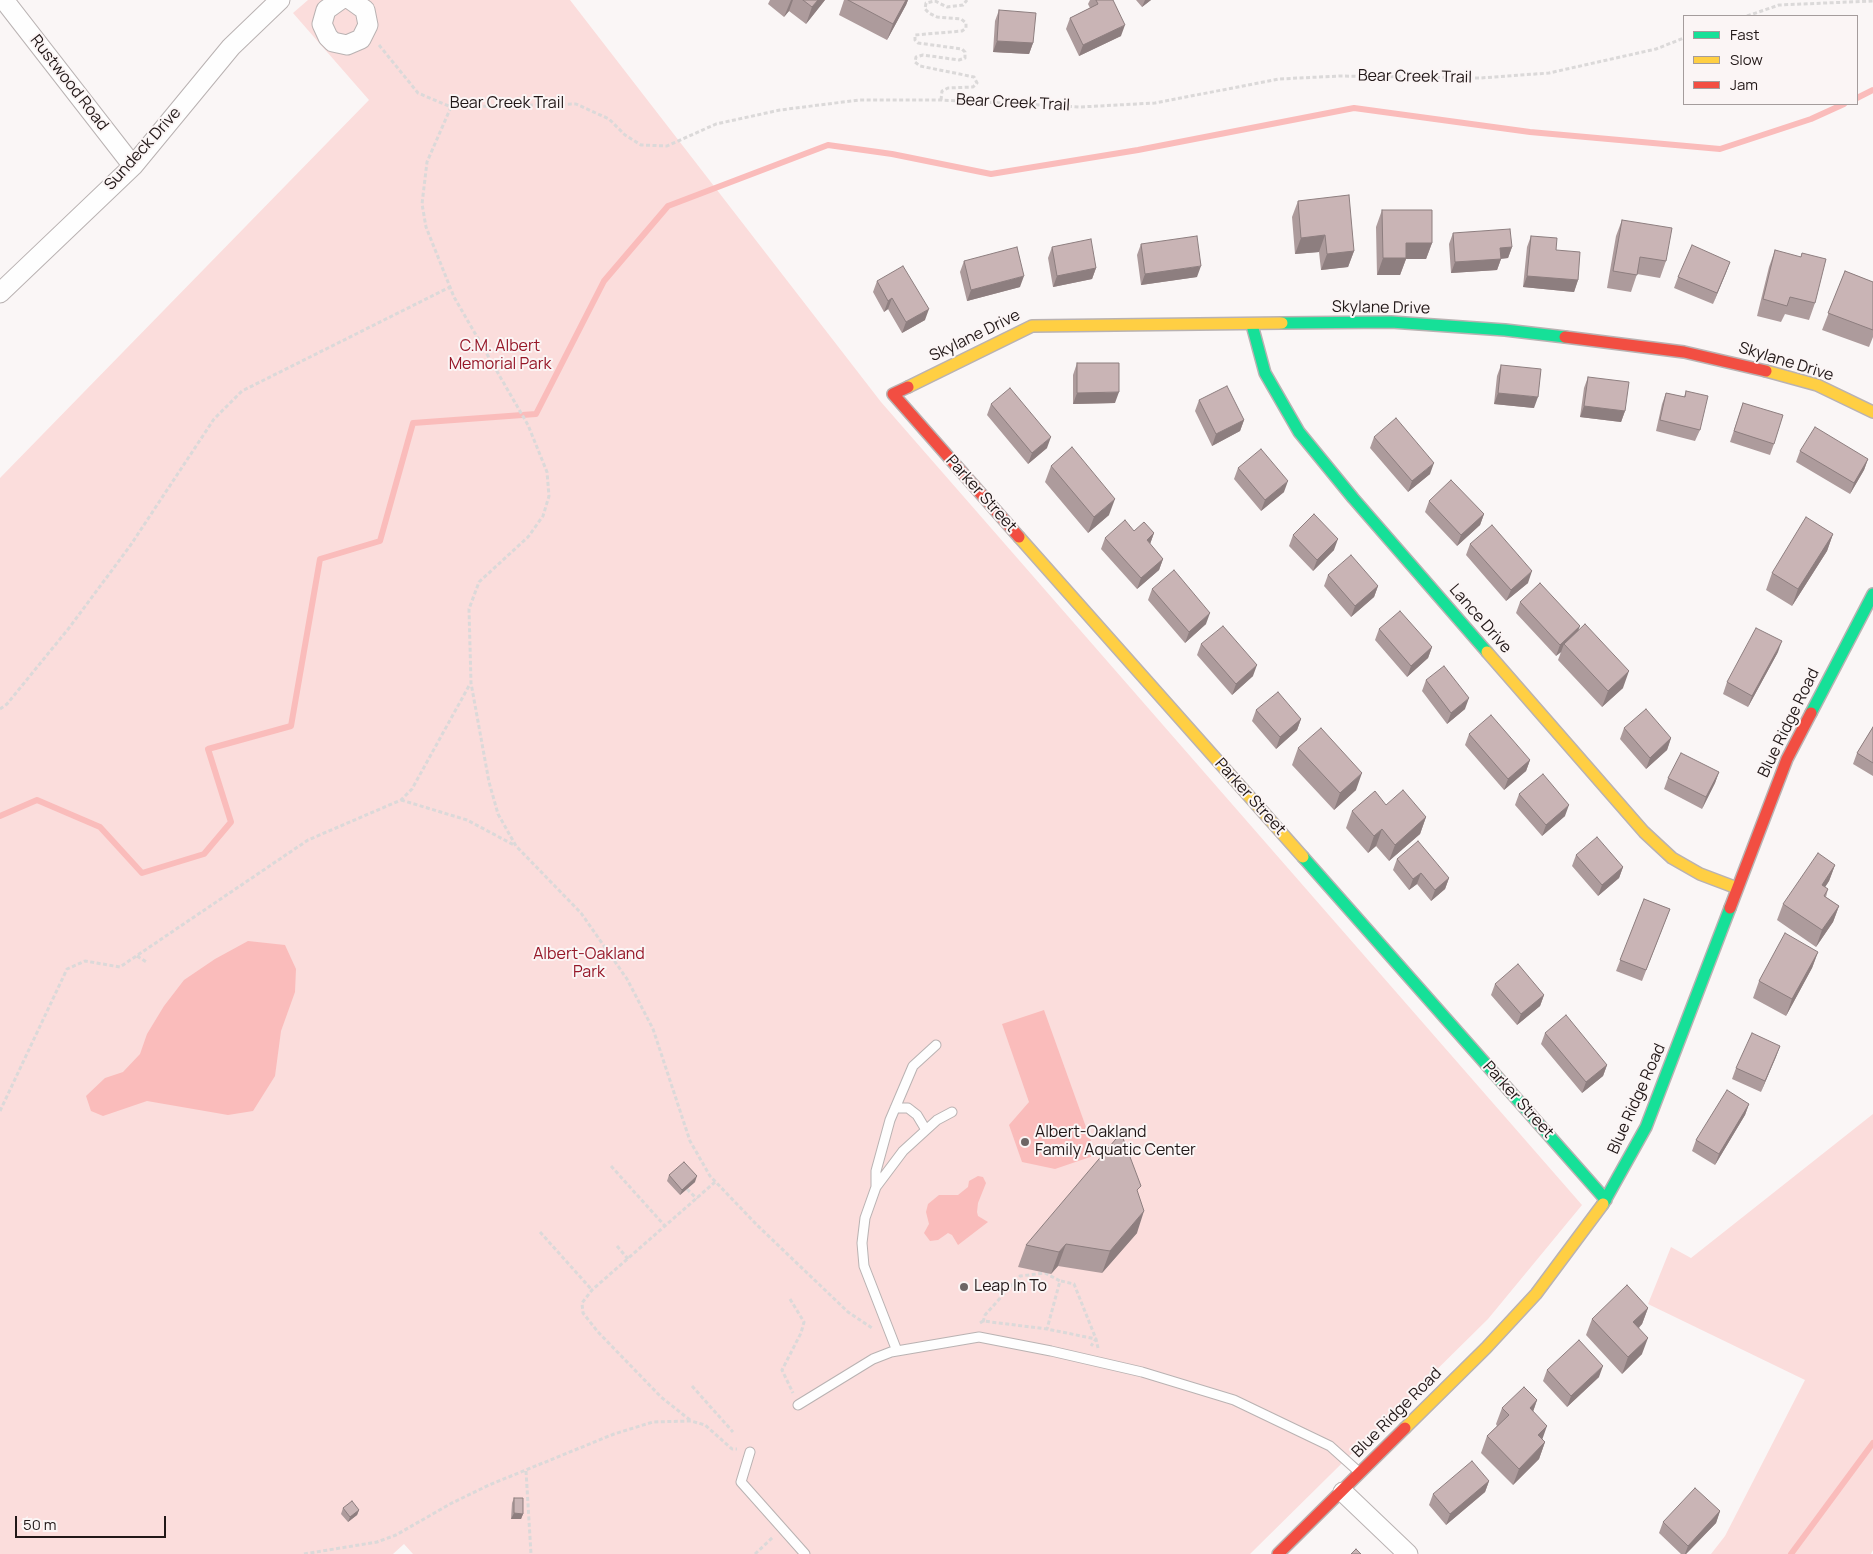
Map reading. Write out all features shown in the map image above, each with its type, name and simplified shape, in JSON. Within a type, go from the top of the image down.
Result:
[{"type":"street","name":"Rustwood Road","points":[[4,0],[133,166]]},
{"type":"street","name":"Sundeck Drive","points":[[0,293],[133,166],[231,47],[280,0]]},
{"type":"street","points":[[333,1],[323,16],[324,31],[333,42],[347,45],[362,39],[368,25],[365,10],[351,0]]},
{"type":"street","name":"Skylane Drive","points":[[893,394],[1032,326],[1392,322],[1505,330],[1684,352],[1760,368],[1817,385],[1873,412]]},
{"type":"street","name":"Lance Drive","points":[[1252,325],[1265,374],[1299,432],[1353,498],[1644,832],[1672,858],[1700,874],[1737,888]]},
{"type":"street","name":"Parker Street","points":[[893,394],[1606,1200]]},
{"type":"street","name":"Blue Ridge Road","points":[[1278,1554],[1343,1492],[1360,1472],[1486,1348],[1536,1294],[1606,1200],[1646,1127],[1786,759],[1873,594]]},
{"type":"street","points":[[1343,1492],[1408,1554]]},
{"type":"lane","points":[[876,1187],[876,1171],[895,1108],[914,1066],[936,1045]]},
{"type":"lane","points":[[895,1108],[908,1108],[913,1111],[923,1122],[926,1130]]},
{"type":"lane","points":[[897,1351],[864,1266],[862,1243],[865,1218],[876,1187],[903,1151],[937,1120],[952,1112]]},
{"type":"lane","points":[[798,1404],[873,1359],[897,1351],[979,1338],[1050,1351],[1142,1372],[1234,1400],[1330,1446],[1360,1472]]},
{"type":"lane","points":[[750,1452],[742,1482],[805,1554]]},
{"type":"path","points":[[942,100],[942,91],[948,88],[972,87],[977,83],[974,78],[920,66],[915,62],[916,57],[959,60],[965,58],[966,52],[962,49],[918,44],[915,40],[915,35],[962,31],[966,28],[966,23],[961,19],[937,17],[925,9],[926,3],[934,1],[947,7],[963,5],[967,0]]},
{"type":"path","points":[[1750,15],[1779,5],[1873,2]]},
{"type":"path","name":"Bear Creek Trail","points":[[379,45],[418,93],[451,107],[576,104],[609,119],[625,135],[641,145],[667,146],[716,124],[780,110],[859,100],[942,100],[1080,107],[1155,102],[1279,79],[1340,76],[1480,78],[1549,73],[1656,49],[1683,38]]},
{"type":"path","points":[[451,107],[427,162],[422,204],[426,227],[450,287],[528,425],[547,472],[548,496],[544,516],[528,537],[479,582],[469,609],[471,683],[489,782],[498,814],[516,846],[581,913],[628,978],[653,1029],[690,1141],[715,1182],[757,1226],[848,1312],[873,1328]]},
{"type":"path","points":[[0,709],[7,704],[69,628],[119,561],[214,419],[242,391],[450,287]]},
{"type":"path","points":[[0,1111],[67,968],[85,961],[120,967],[308,840],[401,800],[412,789],[422,773],[444,728],[471,683]]},
{"type":"path","points":[[401,800],[468,820],[516,846]]},
{"type":"path","points":[[137,956],[148,963]]},
{"type":"path","points":[[611,1166],[665,1226]]},
{"type":"path","points":[[715,1182],[592,1290],[582,1303],[583,1313],[661,1397],[691,1421],[705,1426],[732,1450],[750,1452]]},
{"type":"path","points":[[687,1189],[697,1199]]},
{"type":"path","points":[[540,1232],[592,1290]]},
{"type":"path","points":[[617,1246],[628,1259]]},
{"type":"path","points":[[979,1338],[985,1315],[1020,1276],[1046,1273],[1060,1281],[1074,1284],[1096,1339]]},
{"type":"path","points":[[1048,1328],[1060,1281]]},
{"type":"path","points":[[790,1299],[804,1322],[802,1332],[782,1370],[798,1404]]},
{"type":"path","points":[[692,1386],[733,1432]]},
{"type":"path","points":[[304,1554],[377,1542],[396,1535],[450,1504],[614,1434],[653,1422],[691,1421]]},
{"type":"path","points":[[526,1471],[531,1554]]},
{"type":"path","points":[[521,1512],[528,1512]]},
{"type":"path","points":[[755,1554],[782,1528]]},
{"type":"green space","name":"Albert-Oakland Park","points":[[308,0],[570,0],[881,402],[1582,1205],[1488,1319],[1250,1554],[413,1554],[404,1544],[393,1554],[0,1554],[0,478],[369,100],[293,13]]},
{"type":"green space","points":[[1873,1114],[1873,1550],[1871,1554],[1711,1554],[1725,1536],[1805,1380],[1648,1304],[1671,1247],[1691,1258]]},
{"type":"shaded area","points":[[248,941],[285,945],[296,969],[295,992],[281,1031],[275,1076],[253,1111],[228,1115],[147,1101],[103,1116],[91,1111],[86,1096],[105,1078],[123,1072],[140,1054],[147,1034],[164,1006],[184,980],[215,959]]},
{"type":"shaded area","points":[[1044,1010],[1096,1155],[1055,1169],[1022,1162],[1009,1125],[1029,1102],[1002,1024]]},
{"type":"shaded area","points":[[978,1176],[983,1177],[986,1183],[978,1203],[977,1212],[978,1216],[988,1222],[958,1245],[952,1235],[948,1233],[938,1240],[930,1241],[924,1233],[929,1224],[926,1212],[928,1204],[939,1195],[958,1195],[968,1187],[969,1181]]},
{"type":"building","points":[[803,0],[818,0],[812,7]]},
{"type":"building","points":[[848,0],[906,0],[893,24]]},
{"type":"building","points":[[1096,0],[1113,0],[1125,25],[1083,45],[1070,18],[1098,4]]},
{"type":"building","points":[[999,10],[1036,13],[1033,43],[997,41]]},
{"type":"building","points":[[1349,195],[1354,251],[1327,254],[1325,235],[1301,238],[1298,201]]},
{"type":"building","points":[[1382,210],[1432,210],[1432,243],[1406,243],[1406,258],[1383,258]]},
{"type":"building","points":[[1622,220],[1672,228],[1666,261],[1640,257],[1637,275],[1613,271]]},
{"type":"building","points":[[1510,229],[1512,247],[1500,248],[1501,259],[1455,262],[1453,233]]},
{"type":"building","points":[[1197,236],[1201,266],[1145,274],[1141,244]]},
{"type":"building","points":[[1531,236],[1557,238],[1556,250],[1580,252],[1578,280],[1527,276]]},
{"type":"building","points":[[1091,239],[1096,268],[1057,276],[1052,247]]},
{"type":"building","points":[[1692,245],[1730,262],[1717,293],[1678,277]]},
{"type":"building","points":[[1017,247],[1024,276],[971,290],[964,261]]},
{"type":"building","points":[[1775,250],[1801,257],[1802,253],[1826,259],[1815,303],[1790,297],[1787,306],[1763,299]]},
{"type":"building","points":[[903,266],[929,309],[906,322],[892,298],[888,301],[877,281]]},
{"type":"building","points":[[1845,271],[1873,282],[1873,330],[1828,313]]},
{"type":"building","points":[[1077,363],[1119,363],[1119,392],[1077,393]]},
{"type":"building","points":[[1501,365],[1541,369],[1538,397],[1498,393]]},
{"type":"building","points":[[1588,377],[1629,382],[1625,411],[1584,406]]},
{"type":"building","points":[[1227,386],[1244,420],[1216,434],[1199,400]]},
{"type":"building","points":[[1010,388],[1051,437],[1032,453],[991,404]]},
{"type":"building","points":[[1686,391],[1708,396],[1700,430],[1660,420],[1666,393],[1685,397]]},
{"type":"building","points":[[1743,403],[1783,415],[1774,444],[1734,431]]},
{"type":"building","points":[[1396,418],[1434,463],[1412,481],[1374,437]]},
{"type":"building","points":[[1815,427],[1868,459],[1854,483],[1800,451]]},
{"type":"building","points":[[1072,447],[1115,499],[1094,517],[1051,466]]},
{"type":"building","points":[[1261,449],[1288,481],[1265,500],[1238,468]]},
{"type":"building","points":[[1451,480],[1484,514],[1461,535],[1429,501]]},
{"type":"building","points":[[1314,514],[1338,539],[1317,560],[1293,535]]},
{"type":"building","points":[[1806,517],[1833,534],[1798,589],[1772,573]]},
{"type":"building","points":[[1125,520],[1134,531],[1144,522],[1154,533],[1147,540],[1163,559],[1141,578],[1105,538]]},
{"type":"building","points":[[1492,525],[1532,571],[1511,590],[1470,544]]},
{"type":"building","points":[[1351,555],[1378,586],[1355,606],[1328,575]]},
{"type":"building","points":[[1174,570],[1210,613],[1189,632],[1152,589]]},
{"type":"building","points":[[1540,583],[1580,626],[1560,645],[1520,602]]},
{"type":"building","points":[[1400,611],[1432,647],[1411,666],[1379,629]]},
{"type":"building","points":[[1585,624],[1629,671],[1608,691],[1564,644]]},
{"type":"building","points":[[1223,626],[1257,665],[1236,684],[1201,644]]},
{"type":"building","points":[[1756,628],[1782,641],[1752,696],[1727,682]]},
{"type":"building","points":[[1444,666],[1469,698],[1451,713],[1426,680]]},
{"type":"building","points":[[1278,692],[1301,719],[1280,737],[1256,710]]},
{"type":"building","points":[[1646,709],[1671,738],[1650,758],[1624,728]]},
{"type":"building","points":[[1491,715],[1530,760],[1508,779],[1469,734]]},
{"type":"building","points":[[1873,727],[1873,763],[1857,753]]},
{"type":"building","points":[[1321,728],[1362,773],[1340,793],[1298,748]]},
{"type":"building","points":[[1681,753],[1719,772],[1706,797],[1668,778]]},
{"type":"building","points":[[1543,774],[1569,805],[1546,825],[1519,794]]},
{"type":"building","points":[[1403,790],[1426,817],[1395,845],[1382,829],[1374,836],[1352,811],[1375,791],[1386,805]]},
{"type":"building","points":[[1597,837],[1623,867],[1602,885],[1576,855]]},
{"type":"building","points":[[1418,841],[1449,878],[1435,890],[1421,873],[1413,879],[1397,859]]},
{"type":"building","points":[[1818,853],[1835,865],[1822,885],[1828,889],[1824,896],[1839,906],[1822,930],[1783,904]]},
{"type":"building","points":[[1644,899],[1670,909],[1646,970],[1620,960]]},
{"type":"building","points":[[1785,933],[1818,952],[1792,999],[1759,981]]},
{"type":"building","points":[[1518,964],[1544,995],[1521,1014],[1495,984]]},
{"type":"building","points":[[1566,1015],[1607,1065],[1586,1082],[1545,1033]]},
{"type":"building","points":[[1752,1033],[1780,1046],[1765,1081],[1736,1068]]},
{"type":"building","points":[[1727,1090],[1749,1104],[1719,1154],[1696,1140]]},
{"type":"building","points":[[1121,1133],[1141,1186],[1137,1190],[1144,1211],[1110,1251],[1066,1244],[1059,1252],[1026,1245]]},
{"type":"building","points":[[684,1162],[697,1176],[682,1190],[669,1175]]},
{"type":"building","points":[[1627,1285],[1648,1308],[1633,1322],[1648,1338],[1628,1357],[1592,1319]]},
{"type":"building","points":[[1579,1340],[1603,1366],[1571,1396],[1547,1370]]},
{"type":"building","points":[[1524,1387],[1537,1400],[1530,1408],[1547,1426],[1538,1435],[1545,1442],[1519,1469],[1487,1436],[1509,1415],[1502,1408]]},
{"type":"building","points":[[1472,1461],[1489,1481],[1450,1514],[1433,1494]]},
{"type":"building","points":[[1695,1488],[1720,1511],[1688,1546],[1663,1522]]},
{"type":"building","points":[[514,1498],[523,1498],[523,1514],[514,1513]]},
{"type":"building","points":[[352,1501],[359,1510],[350,1517],[343,1508]]},
{"type":"building","points":[[1356,1549],[1361,1554],[1351,1554]]},
{"type":"waterway","points":[[1858,98],[1873,90]]},
{"type":"waterway","points":[[0,816],[37,800],[100,827],[142,873],[204,854],[231,822],[208,749],[291,726],[320,559],[380,541],[413,423],[536,414],[604,281],[668,206],[828,145],[892,154],[991,174],[1138,150],[1354,108],[1530,132],[1720,149],[1811,119],[1842,105]]},
{"type":"waterway","points":[[1791,1554],[1873,1443]]},
{"type":"traffic: fast","points":[[1282,323],[1391,322],[1505,330],[1565,337]]},
{"type":"traffic: fast","points":[[1252,325],[1265,373],[1299,432],[1353,498],[1487,652]]},
{"type":"traffic: fast","points":[[1811,713],[1873,594]]},
{"type":"traffic: fast","points":[[1303,857],[1606,1200]]},
{"type":"traffic: fast","points":[[1603,1204],[1646,1127],[1730,908]]},
{"type":"traffic: slow","points":[[908,387],[1032,326],[1282,323]]},
{"type":"traffic: slow","points":[[1766,371],[1817,385],[1873,412]]},
{"type":"traffic: slow","points":[[1019,537],[1303,857]]},
{"type":"traffic: slow","points":[[1487,652],[1644,832],[1672,858],[1700,874],[1737,888]]},
{"type":"traffic: slow","points":[[1405,1428],[1486,1348],[1536,1294],[1603,1204]]},
{"type":"traffic: jam","points":[[1565,337],[1684,352],[1766,371]]},
{"type":"traffic: jam","points":[[908,387],[893,394],[1019,537]]},
{"type":"traffic: jam","points":[[1730,908],[1787,759],[1811,713]]},
{"type":"traffic: jam","points":[[1278,1554],[1405,1428]]},
{"type":"place","name":"Albert-Oakland Family Aquatic Center","points":[[1025,1142]]},
{"type":"place","name":"Leap In To","points":[[964,1287]]},
{"type":"park label","name":"C.M. Albert Memorial Park","points":[[500,356]]}]
